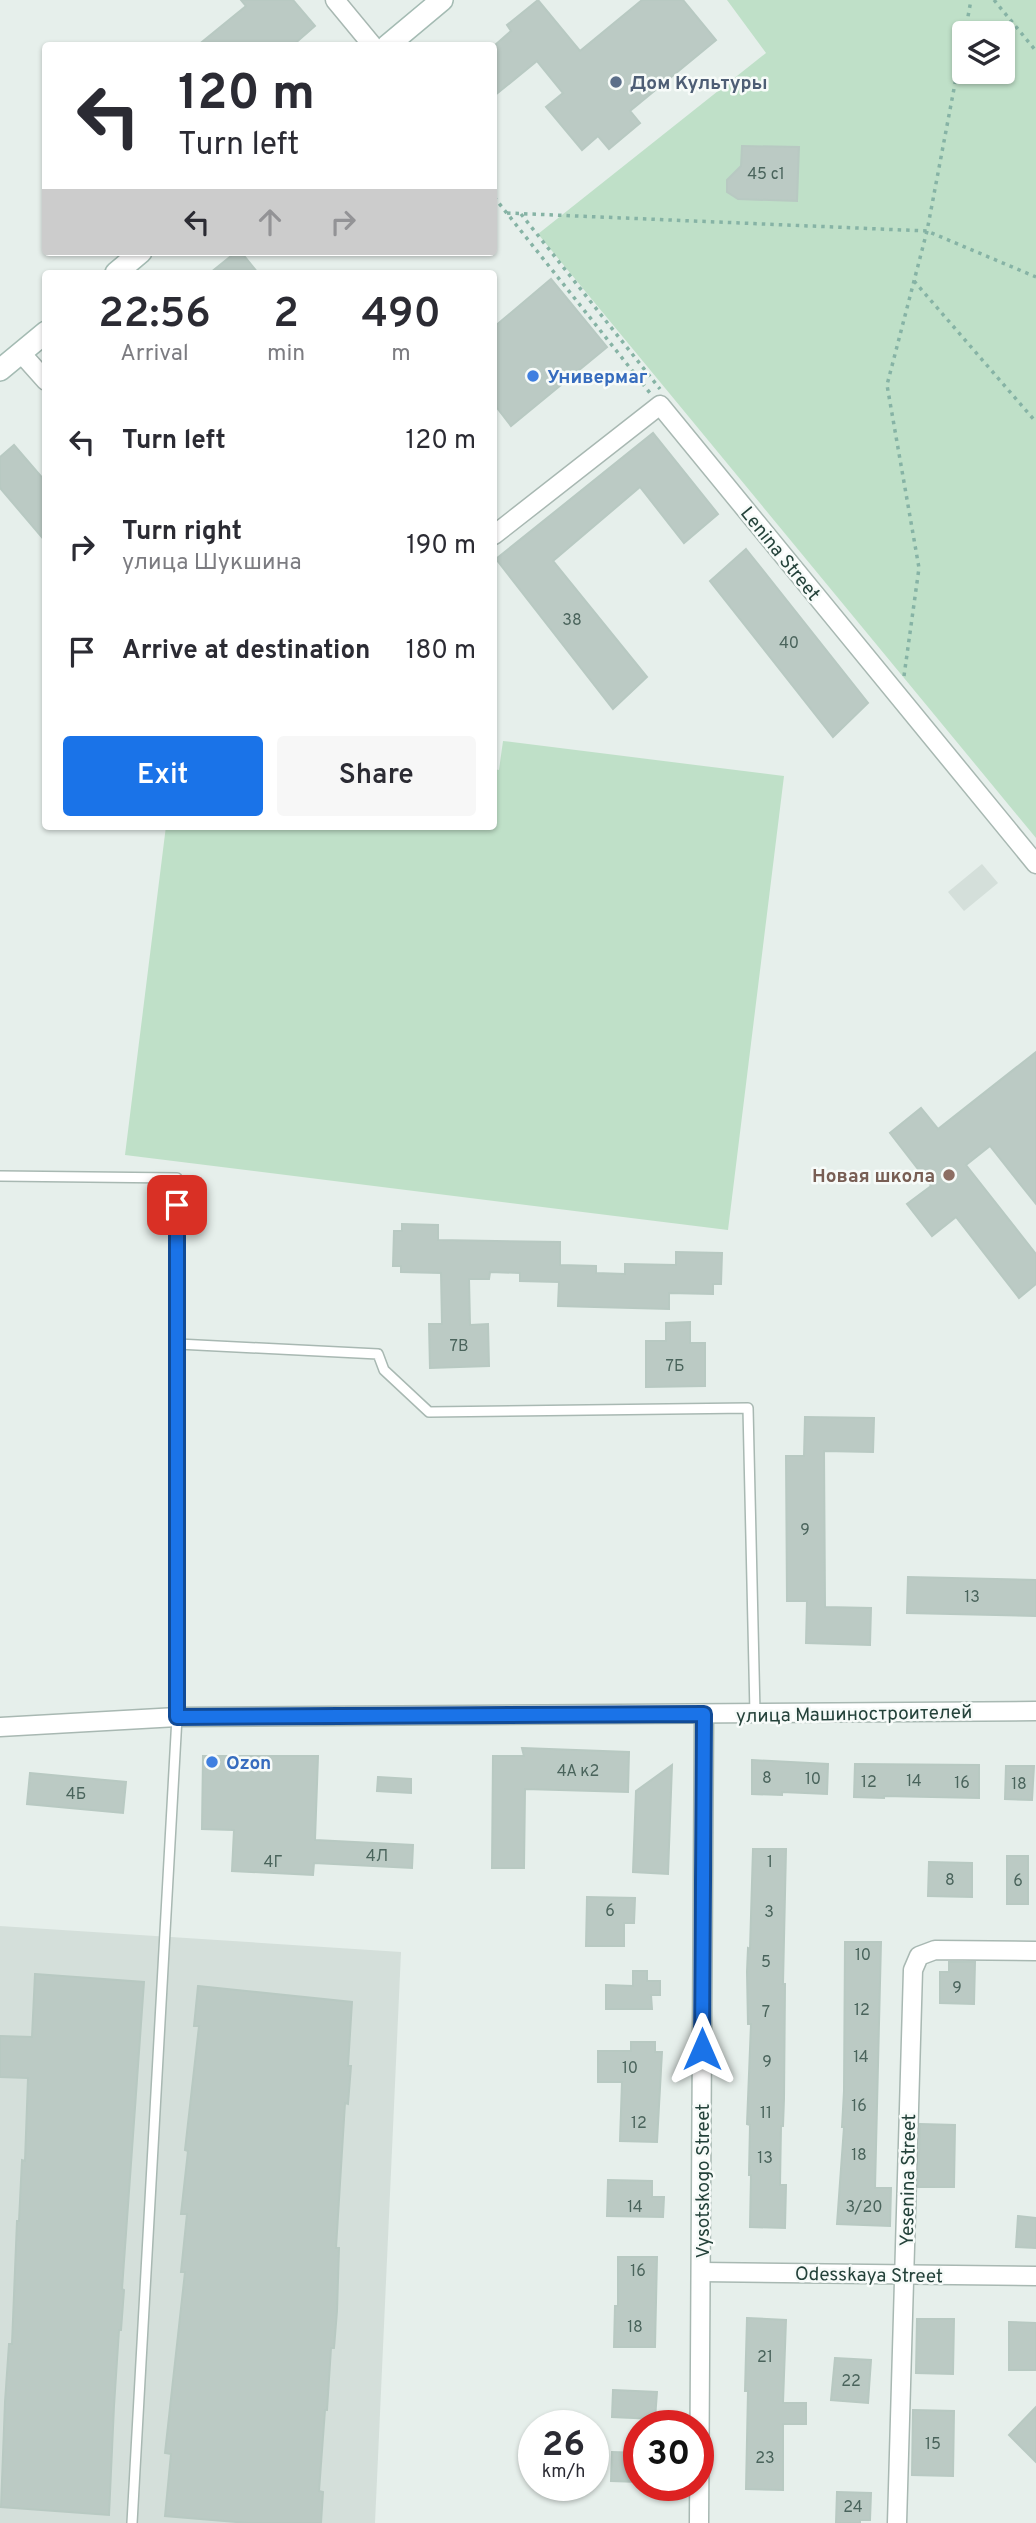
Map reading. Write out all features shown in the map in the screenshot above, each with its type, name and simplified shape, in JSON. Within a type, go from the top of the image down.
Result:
[{"type":"street","points":[[335,0],[370,42]]},
{"type":"street","points":[[392,42],[442,0]]},
{"type":"street","points":[[120,270],[136,256]]},
{"type":"street","points":[[0,370],[42,335]]},
{"type":"street","points":[[21,353],[42,377]]},
{"type":"street","points":[[497,533],[660,405]]},
{"type":"street","name":"Lenina Street","points":[[660,405],[1036,863]]},
{"type":"street","name":"улица Машиностроителей","points":[[0,1727],[177,1717],[1036,1711]]},
{"type":"street","name":"Vysotskogo Street","points":[[699,2523],[704,1714]]},
{"type":"street","name":"Yesenina Street","points":[[897,2523],[913,1970],[919,1956],[935,1950],[1036,1951]]},
{"type":"street","name":"Odesskaya Street","points":[[701,2272],[1036,2276]]},
{"type":"lane","points":[[0,1176],[177,1178],[177,1717],[132,2523]]},
{"type":"lane","points":[[178,1344],[378,1353],[384,1370],[429,1412],[748,1408],[755,1713]]},
{"type":"path","points":[[967,21],[971,0]]},
{"type":"path","points":[[994,0],[1036,51]]},
{"type":"path","points":[[902,685],[919,568],[887,385],[927,230],[955,84]]},
{"type":"path","points":[[497,201],[660,405]]},
{"type":"path","points":[[507,213],[927,230],[1036,277]]},
{"type":"path","points":[[914,280],[1036,422]]},
{"type":"shaded area","points":[[982,864],[998,883],[964,911],[948,892]]},
{"type":"shaded area","points":[[0,1926],[401,1952],[375,2523],[0,2523]]},
{"type":"green space","points":[[727,0],[1036,0],[1036,838],[538,234],[766,53]]},
{"type":"green space","points":[[503,741],[784,776],[728,1230],[125,1155],[166,830],[497,830]]},
{"type":"building","points":[[241,0],[293,0],[315,26],[297,42],[202,42],[246,6]]},
{"type":"building","points":[[538,0],[580,51],[642,0],[683,0],[716,40],[630,111],[640,123],[609,149],[598,136],[582,150],[546,107],[563,93],[537,61],[497,94],[497,43],[511,31],[507,25]]},
{"type":"building","points":[[742,146],[799,147],[797,201],[738,199],[727,192],[727,180],[741,166]]},
{"type":"building","points":[[231,256],[244,256],[256,270],[214,270]]},
{"type":"building","name":"Универмаг","points":[[551,279],[607,347],[511,426],[497,408],[497,324]]},
{"type":"building","points":[[653,433],[718,514],[684,543],[640,487],[553,561],[647,677],[613,709],[497,558]]},
{"type":"building","points":[[14,445],[42,477],[42,537],[0,488],[0,457]]},
{"type":"building","points":[[746,549],[868,703],[833,737],[710,581]]},
{"type":"building","name":"Новая школа","points":[[1036,1052],[1036,1204],[990,1146],[966,1165],[1036,1254],[1036,1284],[1019,1298],[956,1217],[932,1236],[907,1204],[931,1186],[890,1133],[921,1108],[938,1129]]},
{"type":"building","points":[[402,1224],[438,1225],[438,1240],[560,1242],[560,1265],[596,1266],[596,1273],[625,1274],[625,1264],[676,1265],[676,1252],[722,1253],[721,1284],[713,1284],[713,1294],[669,1293],[669,1309],[558,1306],[559,1282],[520,1281],[520,1273],[490,1272],[489,1279],[469,1279],[470,1325],[488,1324],[489,1366],[430,1368],[429,1324],[442,1324],[441,1273],[401,1272],[401,1266],[393,1266],[394,1231],[402,1231]]},
{"type":"building","points":[[690,1322],[690,1343],[705,1343],[705,1386],[646,1387],[646,1341],[666,1341],[666,1323]]},
{"type":"building","points":[[805,1417],[874,1418],[873,1452],[824,1451],[825,1607],[871,1608],[870,1645],[806,1643],[807,1601],[787,1601],[786,1456],[804,1456]]},
{"type":"building","points":[[908,1577],[1036,1580],[1036,1616],[907,1613]]},
{"type":"building","points":[[522,1748],[629,1752],[628,1792],[525,1789],[524,1868],[492,1868],[493,1756],[524,1756]]},
{"type":"building","points":[[203,1756],[318,1756],[315,1840],[413,1845],[412,1868],[314,1863],[313,1875],[232,1871],[234,1830],[202,1829]]},
{"type":"building","points":[[752,1760],[828,1764],[827,1794],[752,1794]]},
{"type":"building","points":[[855,1764],[979,1765],[979,1798],[854,1797]]},
{"type":"building","points":[[672,1765],[668,1874],[633,1872],[636,1791]]},
{"type":"building","points":[[1006,1766],[1034,1766],[1032,1800],[1005,1799]]},
{"type":"building","points":[[30,1773],[126,1782],[123,1813],[27,1804]]},
{"type":"building","points":[[378,1777],[411,1779],[411,1793],[377,1791]]},
{"type":"building","points":[[753,1849],[786,1849],[784,2099],[780,2185],[786,2185],[785,2228],[750,2227],[750,2125],[747,2124],[751,2024],[748,2024],[747,1972]]},
{"type":"building","points":[[1007,1856],[1028,1856],[1028,1904],[1007,1904]]},
{"type":"building","points":[[929,1862],[972,1863],[972,1897],[928,1896]]},
{"type":"building","points":[[587,1897],[635,1898],[634,1923],[624,1923],[624,1946],[586,1946]]},
{"type":"building","points":[[845,1942],[881,1942],[875,2188],[891,2188],[890,2226],[837,2224],[844,2127]]},
{"type":"building","points":[[949,1962],[975,1962],[974,2004],[940,2003],[940,1972],[949,1972]]},
{"type":"building","points":[[633,1971],[647,1971],[647,1981],[660,1981],[660,1995],[651,1995],[652,2009],[606,2009],[606,1985],[633,1986]]},
{"type":"building","points":[[35,1974],[144,1982],[114,2406],[109,2515],[1,2507],[5,2402],[9,2344],[12,2344],[22,2160],[25,2161],[28,2078],[0,2077],[0,2036],[32,2037]]},
{"type":"building","points":[[198,1986],[352,2002],[348,2066],[351,2066],[348,2104],[345,2103],[336,2248],[339,2248],[337,2311],[334,2348],[331,2348],[319,2491],[323,2492],[321,2523],[248,2523],[165,2516],[171,2454],[165,2453],[185,2272],[181,2272],[187,2214],[181,2214],[188,2151],[185,2150],[199,2026],[194,2026]]},
{"type":"building","points":[[631,2042],[655,2042],[655,2052],[662,2052],[657,2142],[620,2141],[622,2082],[598,2082],[598,2051],[631,2051]]},
{"type":"building","points":[[920,2124],[955,2125],[954,2187],[918,2187]]},
{"type":"building","points":[[608,2180],[652,2181],[652,2197],[664,2197],[663,2217],[607,2216]]},
{"type":"building","points":[[1018,2216],[1036,2218],[1036,2248],[1016,2247]]},
{"type":"building","points":[[618,2257],[657,2257],[655,2347],[614,2347],[615,2306],[618,2306]]},
{"type":"building","points":[[747,2318],[786,2320],[783,2403],[806,2403],[806,2424],[783,2424],[783,2490],[746,2489]]},
{"type":"building","points":[[917,2319],[954,2319],[953,2374],[916,2373]]},
{"type":"building","points":[[1009,2322],[1036,2323],[1036,2370],[1009,2370]]},
{"type":"building","points":[[835,2358],[871,2360],[868,2403],[831,2400]]},
{"type":"building","points":[[613,2390],[657,2392],[656,2410],[623,2410],[623,2418],[612,2417]]},
{"type":"building","points":[[1036,2407],[1036,2462],[1009,2435]]},
{"type":"building","points":[[913,2410],[954,2411],[953,2476],[912,2475]]},
{"type":"building","points":[[612,2452],[623,2452],[623,2481],[611,2481]]},
{"type":"building","points":[[837,2492],[871,2493],[870,2520],[860,2520],[860,2523],[836,2523]]},
{"type":"place","name":"Дом Культуры","points":[[616,82]]},
{"type":"place","name":"Универмаг","points":[[533,376]]},
{"type":"place","name":"Новая школа","points":[[949,1175]]},
{"type":"place","name":"Ozon","points":[[212,1762]]},
{"type":"route","points":[[177,1205],[177,1717],[704,1714],[702,2049]]}]
